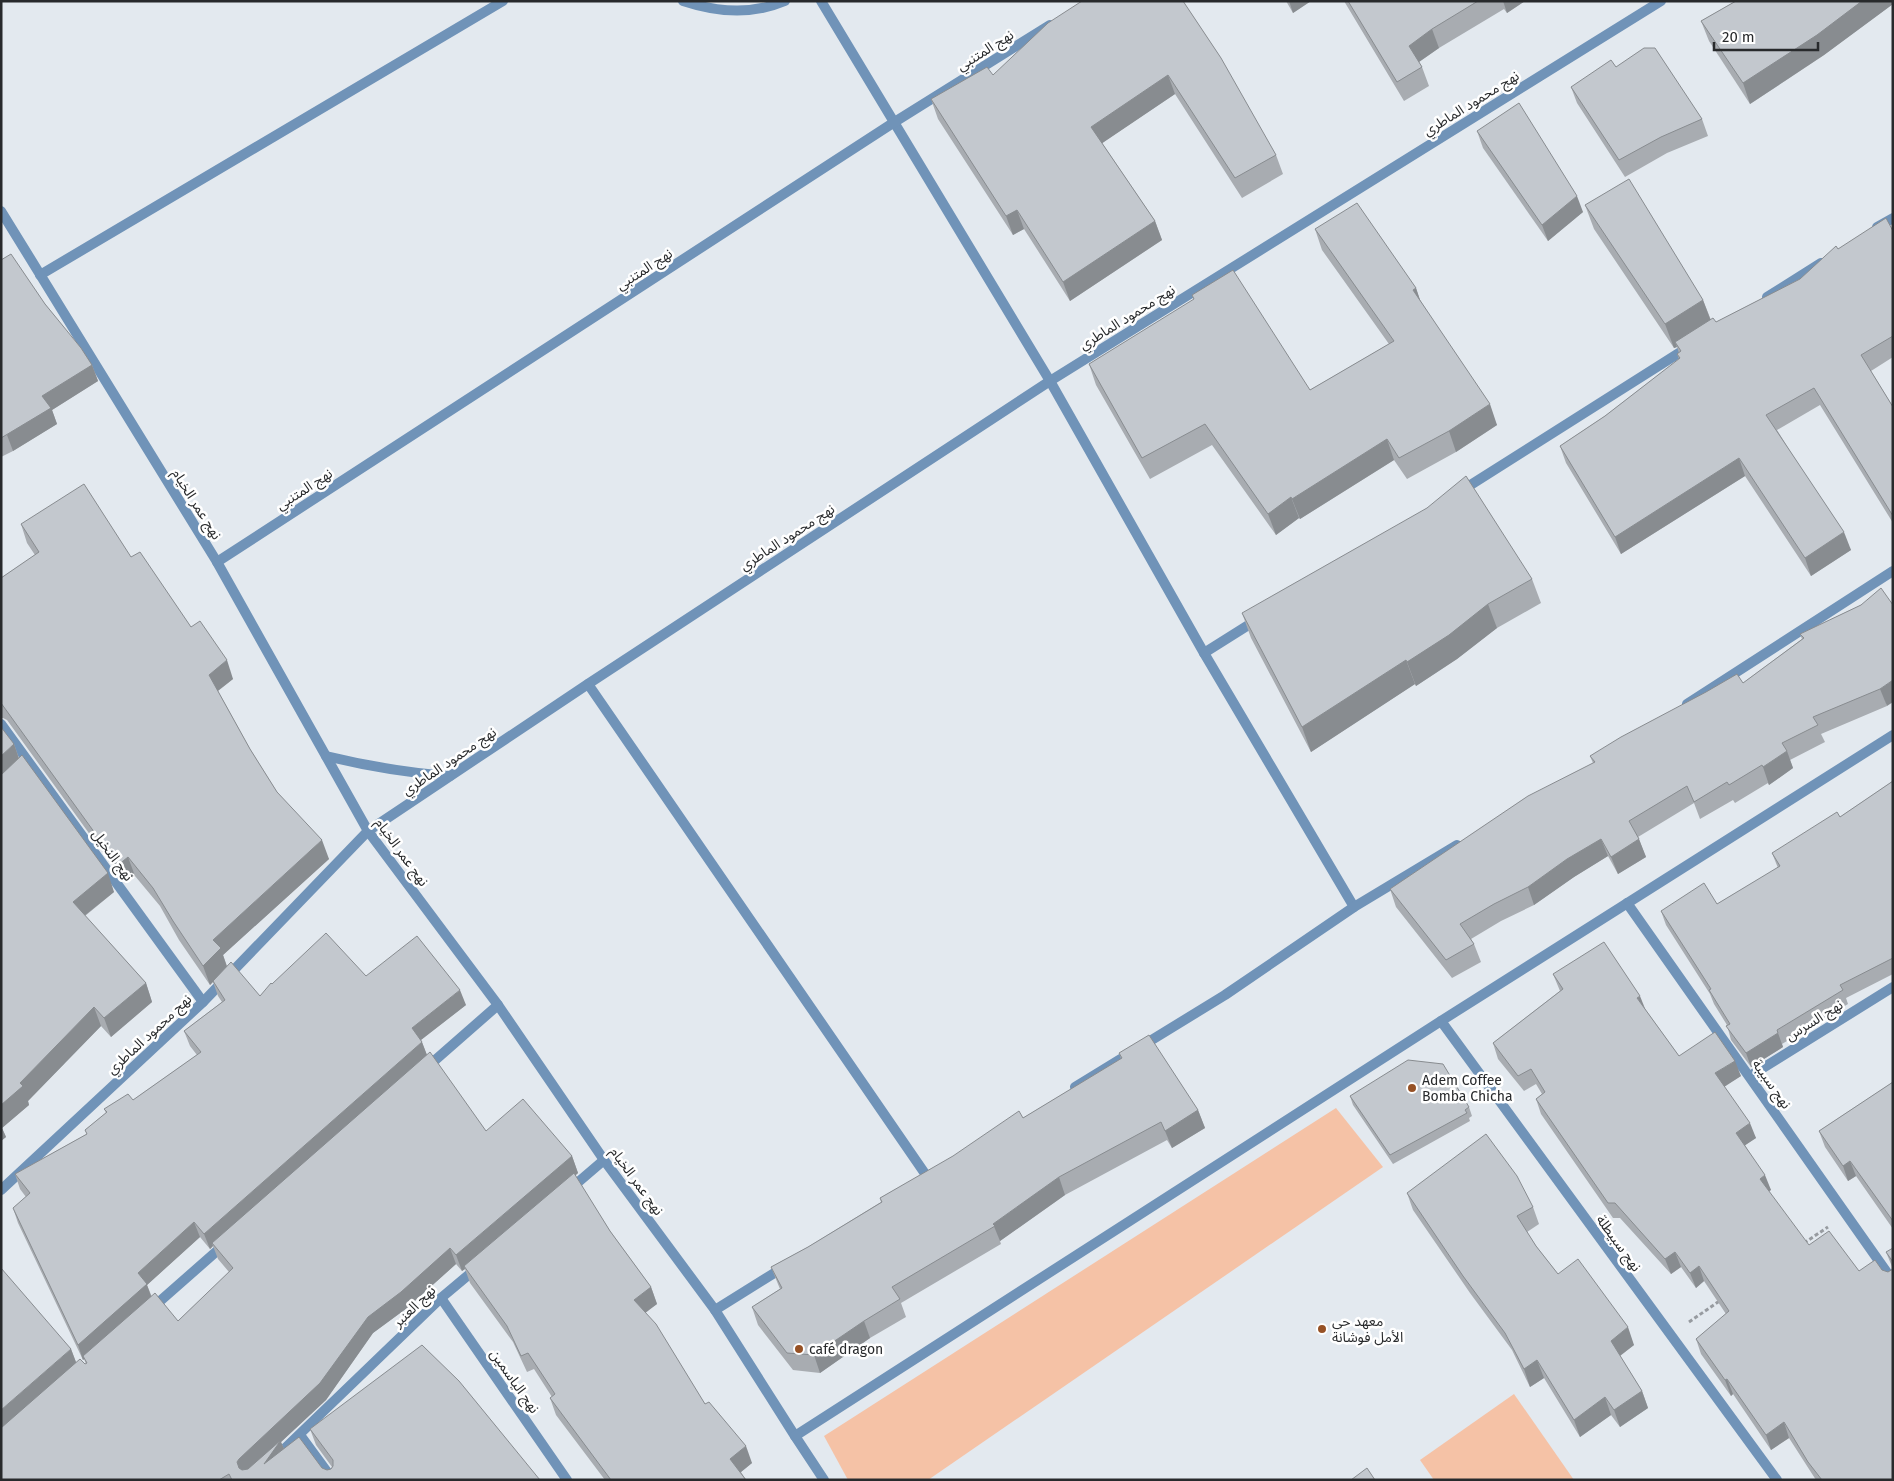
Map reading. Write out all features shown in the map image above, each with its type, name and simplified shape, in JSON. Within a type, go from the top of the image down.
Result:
[{"type":"street","points":[[40,275],[503,1]]},
{"type":"street","points":[[683,1],[700,7],[739,11],[758,9],[785,1]]},
{"type":"street","points":[[821,1],[1050,381],[1204,653],[1354,907]]},
{"type":"street","name":"نهج محمود الماطري","points":[[1,1190],[203,1002],[368,831],[588,684],[1050,381],[1661,1]]},
{"type":"street","name":"نهج المتنبي","points":[[216,562],[1062,17]]},
{"type":"street","name":"نهج عمر الخيام","points":[[1,211],[216,562],[368,831],[498,1005],[604,1160],[714,1310],[824,1480]]},
{"type":"street","points":[[1868,234],[1893,218]]},
{"type":"street","points":[[1758,302],[1834,255]]},
{"type":"street","points":[[1448,499],[1700,340]]},
{"type":"street","points":[[1676,710],[1893,571]]},
{"type":"street","points":[[1204,653],[1263,616]]},
{"type":"street","points":[[588,684],[928,1178]]},
{"type":"street","name":"نهج النخيل","points":[[1,724],[26,767],[203,1002]]},
{"type":"street","points":[[794,1436],[1440,1021],[1893,735]]},
{"type":"street","points":[[326,756],[408,773],[450,776]]},
{"type":"street","points":[[1064,1094],[1225,994],[1354,907],[1465,840]]},
{"type":"street","name":"نهج سبيبة","points":[[1628,903],[1893,1281]]},
{"type":"street","name":"نهج السرس","points":[[1750,1076],[1893,988]]},
{"type":"street","points":[[416,1076],[498,1005]]},
{"type":"street","name":"نهج سبيطلة","points":[[1440,1021],[1777,1480]]},
{"type":"street","points":[[560,1198],[604,1160]]},
{"type":"street","points":[[142,1317],[231,1239]]},
{"type":"street","points":[[714,1310],[796,1259]]},
{"type":"street","name":"نهج العنبر","points":[[271,1460],[300,1435],[441,1298],[486,1260]]},
{"type":"street","name":"نهج الياسمين","points":[[441,1298],[567,1480]]},
{"type":"street","points":[[300,1435],[332,1480]]},
{"type":"path","points":[[1798,1247],[1846,1214]]},
{"type":"path","points":[[1670,1335],[1726,1297]]},
{"type":"shaded area","points":[[1336,1108],[1383,1167],[928,1480],[848,1480],[824,1436]]},
{"type":"shaded area","points":[[1514,1394],[1574,1480],[1434,1480],[1420,1460]]},
{"type":"building","points":[[1082,1],[1183,1],[1221,58],[1276,155],[1235,178],[1168,75],[1091,127],[1155,221],[1063,282],[1017,210],[1006,216],[931,99],[987,67],[993,75],[1048,23]]},
{"type":"building","points":[[1348,1],[1478,1],[1432,29],[1409,46],[1422,67],[1397,82]]},
{"type":"building","points":[[1736,1],[1862,1],[1817,35],[1743,83],[1701,21]]},
{"type":"building","points":[[1644,48],[1655,48],[1702,119],[1661,137],[1619,160],[1571,87],[1611,60],[1616,67]]},
{"type":"building","points":[[1519,103],[1577,196],[1542,225],[1477,131]]},
{"type":"building","points":[[1629,179],[1703,300],[1665,324],[1585,205]]},
{"type":"building","points":[[1357,203],[1416,288],[1413,290],[1490,404],[1449,431],[1399,458],[1387,439],[1292,499],[1291,497],[1268,514],[1205,424],[1142,458],[1089,364],[1194,299],[1192,295],[1233,270],[1310,390],[1394,341],[1315,229]]},
{"type":"building","points":[[1886,218],[1893,231],[1893,336],[1861,355],[1893,407],[1893,516],[1814,388],[1766,415],[1844,532],[1805,558],[1739,458],[1615,537],[1560,446],[1605,416],[1680,358],[1677,354],[1681,351],[1675,342],[1713,318],[1716,322],[1800,279],[1836,246],[1838,249]]},
{"type":"building","points":[[11,254],[45,304],[81,348],[92,365],[42,396],[51,408],[1,438],[1,260]]},
{"type":"building","points":[[1466,476],[1532,579],[1488,604],[1449,635],[1407,662],[1406,660],[1302,727],[1242,613],[1427,508]]},
{"type":"building","points":[[84,484],[131,557],[140,552],[191,627],[200,621],[227,660],[209,675],[250,749],[277,792],[322,840],[213,940],[221,948],[203,966],[153,888],[128,857],[118,865],[1,703],[1,578],[39,552],[21,524]]},
{"type":"building","points":[[1881,588],[1893,605],[1893,680],[1880,689],[1813,717],[1818,725],[1782,743],[1787,751],[1763,767],[1762,765],[1729,785],[1727,782],[1694,802],[1687,786],[1629,821],[1639,839],[1611,857],[1601,839],[1567,859],[1528,887],[1460,924],[1474,944],[1446,960],[1390,889],[1528,796],[1595,762],[1590,756],[1621,737],[1737,674],[1743,683],[1804,638],[1800,634],[1861,605]]},
{"type":"building","points":[[1,727],[14,744],[1,756]]},
{"type":"building","points":[[22,755],[108,873],[73,902],[146,983],[104,1018],[94,1007],[20,1083],[23,1086],[1,1105],[1,775]]},
{"type":"building","points":[[1893,781],[1893,958],[1840,985],[1843,990],[1777,1030],[1778,1033],[1746,1053],[1726,1026],[1730,1024],[1709,990],[1711,989],[1661,911],[1704,883],[1717,904],[1780,866],[1772,853],[1837,812],[1840,817]]},
{"type":"building","points":[[326,933],[366,976],[417,936],[460,990],[412,1028],[422,1042],[204,1234],[194,1222],[138,1273],[147,1284],[78,1345],[13,1208],[30,1193],[15,1174],[87,1134],[85,1130],[107,1112],[104,1109],[128,1094],[133,1100],[201,1052],[184,1031],[225,1000],[213,981],[231,962],[260,996],[271,983]]},
{"type":"building","points":[[1604,942],[1640,996],[1637,998],[1679,1056],[1715,1032],[1735,1061],[1715,1073],[1750,1123],[1736,1133],[1765,1175],[1760,1179],[1809,1245],[1829,1231],[1859,1271],[1875,1260],[1882,1270],[1888,1272],[1893,1269],[1893,1480],[1822,1480],[1808,1462],[1784,1422],[1766,1435],[1696,1339],[1729,1311],[1699,1266],[1690,1273],[1675,1252],[1665,1259],[1615,1203],[1608,1203],[1536,1099],[1545,1092],[1531,1069],[1518,1076],[1493,1043],[1563,989],[1553,974]]},
{"type":"building","points":[[1149,1035],[1198,1110],[1165,1131],[1161,1122],[1059,1177],[993,1224],[995,1226],[892,1287],[900,1299],[814,1355],[787,1353],[752,1307],[782,1288],[771,1267],[882,1202],[880,1198],[953,1156],[1019,1111],[1023,1118],[1122,1058],[1119,1053]]},
{"type":"building","points":[[430,1052],[486,1131],[523,1099],[572,1156],[456,1255],[450,1248],[401,1292],[368,1317],[320,1383],[237,1462],[242,1470],[248,1469],[281,1440],[264,1464],[299,1437],[322,1468],[331,1469],[333,1460],[310,1429],[422,1345],[459,1381],[540,1480],[232,1480],[229,1474],[219,1480],[1,1480],[1,1428],[80,1359],[85,1364],[87,1363],[83,1356],[155,1293],[178,1321],[233,1268],[212,1243]]},
{"type":"building","points":[[1408,1060],[1443,1064],[1469,1107],[1465,1110],[1467,1113],[1390,1155],[1350,1096]]},
{"type":"building","points":[[1893,1082],[1893,1221],[1850,1161],[1843,1166],[1819,1131]]},
{"type":"building","points":[[1486,1134],[1517,1176],[1533,1207],[1517,1216],[1536,1246],[1558,1274],[1578,1259],[1628,1327],[1611,1341],[1642,1391],[1614,1410],[1605,1397],[1574,1420],[1537,1360],[1524,1369],[1505,1333],[1463,1276],[1407,1193]]},
{"type":"building","points":[[574,1173],[610,1231],[651,1287],[634,1300],[656,1324],[705,1404],[709,1402],[746,1446],[730,1459],[746,1480],[611,1480],[550,1398],[555,1394],[528,1353],[521,1356],[507,1326],[464,1266]]},
{"type":"building","points":[[1893,1248],[1893,1262],[1886,1252]]},
{"type":"building","points":[[1,1268],[71,1349],[1,1410]]},
{"type":"building","points":[[1367,1468],[1375,1480],[1351,1480]]},
{"type":"place","name":"Adem Coffee Bomba Chicha","points":[[1412,1088]]},
{"type":"place","name":"معهد حي الأمل فوشانة","points":[[1322,1329]]},
{"type":"place","name":"café dragon","points":[[799,1349]]}]
